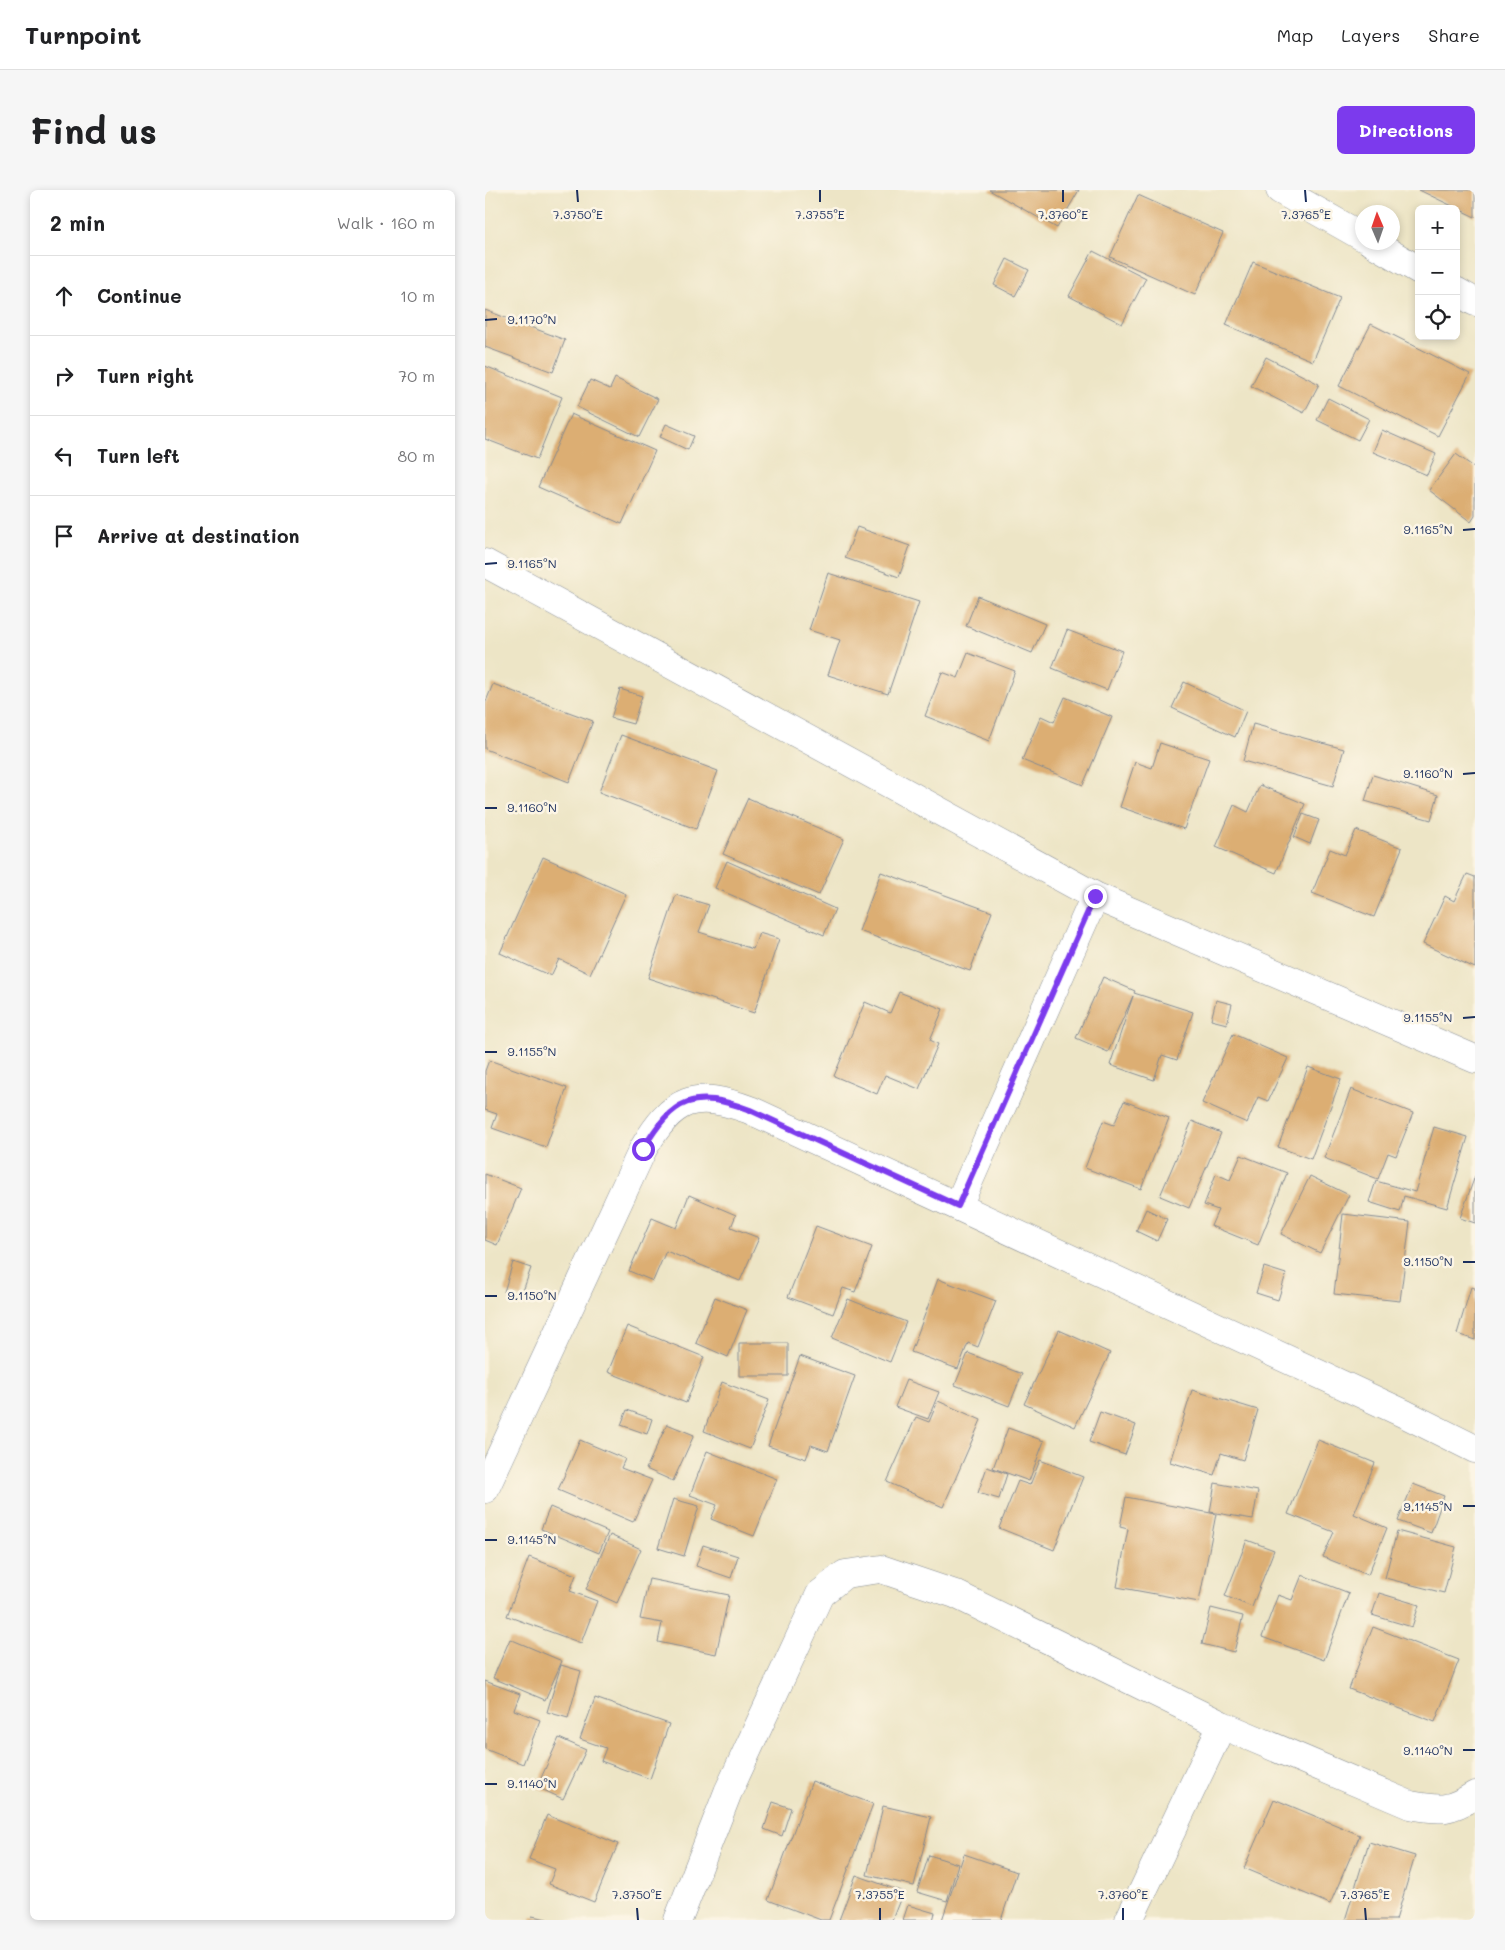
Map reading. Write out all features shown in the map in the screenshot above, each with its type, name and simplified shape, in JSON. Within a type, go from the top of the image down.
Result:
[{"type":"street","points":[[1280,190],[1355,232]]},
{"type":"street","points":[[1385,250],[1415,268]]},
{"type":"street","points":[[1460,293],[1475,302]]},
{"type":"street","points":[[485,564],[1095,896],[1475,1059]]},
{"type":"street","points":[[958,1206],[1095,896]]},
{"type":"street","points":[[485,1489],[643,1149],[657,1125],[675,1106],[698,1099],[725,1101],[750,1110],[1405,1414],[1475,1449]]},
{"type":"street","points":[[678,1920],[728,1792],[819,1594],[845,1574],[881,1569],[955,1594],[1221,1726],[1410,1805],[1435,1809],[1456,1807],[1475,1795]]},
{"type":"street","points":[[1129,1920],[1221,1726]]},
{"type":"building","points":[[989,190],[1079,190],[1057,228]]},
{"type":"building","points":[[1419,190],[1475,190],[1475,217],[1460,210],[1460,205],[1450,205]]},
{"type":"building","points":[[1138,195],[1223,233],[1195,295],[1110,257]]},
{"type":"building","points":[[1093,251],[1146,278],[1122,324],[1069,296]]},
{"type":"building","points":[[1007,259],[1029,270],[1015,296],[994,285]]},
{"type":"building","points":[[1253,262],[1340,298],[1313,361],[1226,325]]},
{"type":"building","points":[[485,310],[565,340],[553,372],[485,347]]},
{"type":"building","points":[[1371,324],[1470,374],[1438,436],[1339,386]]},
{"type":"building","points":[[1266,357],[1319,384],[1304,413],[1251,386]]},
{"type":"building","points":[[485,366],[562,397],[537,459],[485,439]]},
{"type":"building","points":[[615,378],[658,399],[639,437],[577,407],[590,380],[610,389]]},
{"type":"building","points":[[1328,398],[1369,419],[1358,440],[1317,420]]},
{"type":"building","points":[[571,414],[655,451],[622,524],[538,487]]},
{"type":"building","points":[[666,424],[694,436],[688,450],[660,437]]},
{"type":"building","points":[[1382,430],[1436,454],[1427,475],[1373,452]]},
{"type":"building","points":[[1456,454],[1475,468],[1475,516],[1471,522],[1429,490]]},
{"type":"building","points":[[857,527],[910,546],[899,577],[845,558]]},
{"type":"building","points":[[828,573],[919,602],[888,694],[828,675],[840,640],[809,630]]},
{"type":"building","points":[[978,596],[1045,624],[1032,653],[966,626]]},
{"type":"building","points":[[1067,630],[1122,651],[1107,690],[1052,668]]},
{"type":"building","points":[[968,653],[1015,671],[989,741],[925,716],[942,672],[958,678]]},
{"type":"building","points":[[1184,682],[1246,711],[1235,737],[1172,708]]},
{"type":"building","points":[[493,684],[593,721],[569,782],[485,749],[485,704]]},
{"type":"building","points":[[620,689],[642,696],[633,724],[611,718]]},
{"type":"building","points":[[1065,697],[1112,717],[1083,785],[1022,760],[1041,716],[1054,722]]},
{"type":"building","points":[[1253,724],[1344,749],[1333,786],[1243,761]]},
{"type":"building","points":[[621,735],[718,771],[696,829],[599,792]]},
{"type":"building","points":[[1160,743],[1209,759],[1184,829],[1120,807],[1135,762],[1152,768]]},
{"type":"building","points":[[1373,775],[1438,795],[1431,820],[1365,801]]},
{"type":"building","points":[[1260,785],[1305,804],[1276,873],[1216,847],[1234,805],[1248,812]]},
{"type":"building","points":[[748,798],[844,839],[819,895],[723,854]]},
{"type":"building","points":[[1303,814],[1319,820],[1310,844],[1294,837]]},
{"type":"building","points":[[1356,830],[1402,848],[1374,917],[1312,893],[1330,849],[1345,855]]},
{"type":"building","points":[[543,857],[626,894],[590,974],[559,959],[551,976],[500,953]]},
{"type":"building","points":[[727,861],[835,909],[824,935],[715,888]]},
{"type":"building","points":[[881,872],[992,912],[970,971],[859,931]]},
{"type":"building","points":[[1467,874],[1475,877],[1475,968],[1423,944],[1445,896],[1454,901]]},
{"type":"building","points":[[676,895],[709,905],[699,932],[753,949],[759,933],[779,939],[754,1013],[648,978]]},
{"type":"building","points":[[1103,977],[1135,991],[1134,993],[1193,1012],[1177,1060],[1162,1055],[1154,1080],[1110,1065],[1133,996],[1108,1052],[1076,1038]]},
{"type":"building","points":[[899,992],[943,1009],[930,1040],[938,1044],[919,1089],[885,1075],[877,1094],[834,1076],[865,1002],[890,1013]]},
{"type":"building","points":[[1216,1000],[1232,1004],[1227,1024],[1211,1020]]},
{"type":"building","points":[[1233,1034],[1288,1058],[1268,1101],[1258,1097],[1247,1123],[1202,1103]]},
{"type":"building","points":[[489,1060],[567,1088],[546,1147],[492,1128],[497,1114],[485,1110],[485,1071]]},
{"type":"building","points":[[1308,1067],[1341,1079],[1311,1159],[1278,1147]]},
{"type":"building","points":[[1351,1089],[1413,1113],[1396,1156],[1388,1153],[1378,1179],[1324,1158]]},
{"type":"building","points":[[1124,1101],[1169,1118],[1141,1189],[1085,1168],[1103,1121],[1114,1125]]},
{"type":"building","points":[[1192,1121],[1221,1133],[1189,1208],[1160,1196]]},
{"type":"building","points":[[1434,1127],[1468,1137],[1447,1208],[1404,1196],[1400,1212],[1369,1202],[1376,1181],[1415,1192]]},
{"type":"building","points":[[1241,1155],[1287,1173],[1258,1245],[1211,1226],[1218,1210],[1204,1205],[1216,1174],[1230,1180]]},
{"type":"building","points":[[485,1174],[521,1188],[497,1245],[485,1240]]},
{"type":"building","points":[[1310,1176],[1349,1195],[1320,1253],[1281,1234]]},
{"type":"building","points":[[1475,1176],[1475,1223],[1460,1218]]},
{"type":"building","points":[[689,1195],[736,1215],[731,1227],[759,1238],[740,1281],[666,1251],[653,1281],[629,1271],[652,1218],[676,1228]]},
{"type":"building","points":[[1146,1209],[1167,1219],[1157,1241],[1136,1231]]},
{"type":"building","points":[[1343,1214],[1410,1222],[1400,1301],[1334,1294]]},
{"type":"building","points":[[816,1226],[872,1247],[855,1292],[843,1288],[833,1314],[788,1297]]},
{"type":"building","points":[[513,1262],[531,1268],[521,1297],[504,1292]]},
{"type":"building","points":[[1264,1267],[1286,1274],[1278,1300],[1256,1293]]},
{"type":"building","points":[[938,1279],[996,1301],[978,1347],[968,1343],[958,1369],[911,1352]]},
{"type":"building","points":[[1471,1287],[1475,1288],[1475,1340],[1457,1334]]},
{"type":"building","points":[[715,1297],[747,1310],[728,1357],[696,1343]]},
{"type":"building","points":[[848,1299],[906,1322],[890,1362],[832,1338]]},
{"type":"building","points":[[627,1326],[704,1357],[686,1403],[608,1372]]},
{"type":"building","points":[[1059,1330],[1110,1353],[1075,1427],[1024,1404]]},
{"type":"building","points":[[739,1343],[788,1343],[788,1376],[739,1376]]},
{"type":"building","points":[[968,1353],[1022,1374],[1009,1406],[955,1385]]},
{"type":"building","points":[[800,1356],[855,1376],[828,1451],[811,1445],[806,1459],[768,1446]]},
{"type":"building","points":[[906,1380],[939,1392],[928,1419],[895,1407]]},
{"type":"building","points":[[722,1382],[769,1400],[750,1449],[704,1431]]},
{"type":"building","points":[[1192,1390],[1258,1410],[1243,1460],[1221,1453],[1214,1475],[1170,1462]]},
{"type":"building","points":[[938,1401],[981,1420],[943,1507],[887,1482],[916,1417],[929,1422]]},
{"type":"building","points":[[627,1410],[652,1419],[647,1434],[621,1425]]},
{"type":"building","points":[[1100,1412],[1136,1425],[1125,1455],[1089,1442]]},
{"type":"building","points":[[667,1424],[694,1435],[673,1481],[646,1469]]},
{"type":"building","points":[[1008,1428],[1044,1441],[1029,1481],[993,1468]]},
{"type":"building","points":[[580,1440],[625,1459],[621,1468],[652,1480],[633,1522],[558,1490]]},
{"type":"building","points":[[1318,1440],[1375,1463],[1354,1514],[1387,1528],[1368,1575],[1323,1557],[1334,1532],[1288,1514]]},
{"type":"building","points":[[707,1451],[777,1479],[754,1536],[711,1519],[717,1505],[690,1495]]},
{"type":"building","points":[[1040,1460],[1083,1477],[1054,1550],[999,1528],[1018,1481],[1030,1485]]},
{"type":"building","points":[[987,1467],[1007,1474],[999,1499],[978,1493]]},
{"type":"building","points":[[1215,1483],[1258,1491],[1253,1519],[1210,1512]]},
{"type":"building","points":[[1413,1484],[1444,1496],[1431,1533],[1398,1521]]},
{"type":"building","points":[[1126,1497],[1216,1514],[1199,1602],[1117,1587],[1128,1529],[1120,1527]]},
{"type":"building","points":[[673,1499],[699,1506],[684,1556],[658,1548]]},
{"type":"building","points":[[550,1507],[608,1532],[599,1553],[541,1529]]},
{"type":"building","points":[[1397,1531],[1456,1547],[1444,1593],[1385,1578]]},
{"type":"building","points":[[610,1535],[641,1549],[617,1603],[586,1589]]},
{"type":"building","points":[[1247,1540],[1274,1550],[1252,1607],[1225,1596]]},
{"type":"building","points":[[703,1545],[738,1556],[731,1578],[696,1566]]},
{"type":"building","points":[[529,1557],[576,1575],[570,1591],[597,1601],[581,1643],[507,1616]]},
{"type":"building","points":[[1302,1575],[1349,1593],[1324,1660],[1262,1637],[1278,1595],[1292,1600]]},
{"type":"building","points":[[649,1579],[729,1595],[716,1654],[658,1642],[662,1623],[640,1619]]},
{"type":"building","points":[[1379,1593],[1419,1605],[1412,1627],[1372,1615]]},
{"type":"building","points":[[1211,1608],[1243,1616],[1234,1652],[1202,1644]]},
{"type":"building","points":[[1373,1627],[1459,1660],[1435,1722],[1349,1689]]},
{"type":"building","points":[[510,1639],[562,1661],[545,1700],[493,1678]]},
{"type":"building","points":[[561,1665],[581,1671],[568,1718],[547,1712]]},
{"type":"building","points":[[485,1681],[520,1694],[514,1710],[540,1720],[523,1764],[485,1749]]},
{"type":"building","points":[[595,1698],[669,1724],[650,1779],[601,1761],[606,1748],[580,1739]]},
{"type":"building","points":[[559,1738],[586,1750],[563,1799],[537,1787]]},
{"type":"building","points":[[812,1781],[873,1804],[829,1920],[821,1920],[768,1900]]},
{"type":"building","points":[[1274,1799],[1360,1835],[1330,1904],[1244,1868]]},
{"type":"building","points":[[773,1802],[791,1808],[782,1836],[764,1829]]},
{"type":"building","points":[[883,1806],[931,1817],[914,1886],[867,1875]]},
{"type":"building","points":[[547,1815],[618,1844],[594,1902],[549,1884],[555,1869],[529,1859]]},
{"type":"building","points":[[1369,1842],[1415,1856],[1396,1920],[1345,1920]]},
{"type":"building","points":[[964,1854],[1017,1872],[1001,1920],[942,1920]]},
{"type":"building","points":[[929,1855],[958,1864],[947,1901],[917,1892]]},
{"type":"building","points":[[856,1875],[903,1892],[892,1920],[839,1920]]},
{"type":"building","points":[[908,1905],[935,1913],[933,1920],[903,1920]]},
{"type":"building","points":[[532,1916],[547,1919],[547,1920],[531,1920]]},
{"type":"route","points":[[643,1149],[657,1125],[675,1106],[698,1099],[725,1101],[750,1110],[958,1206],[1095,896]]}]
